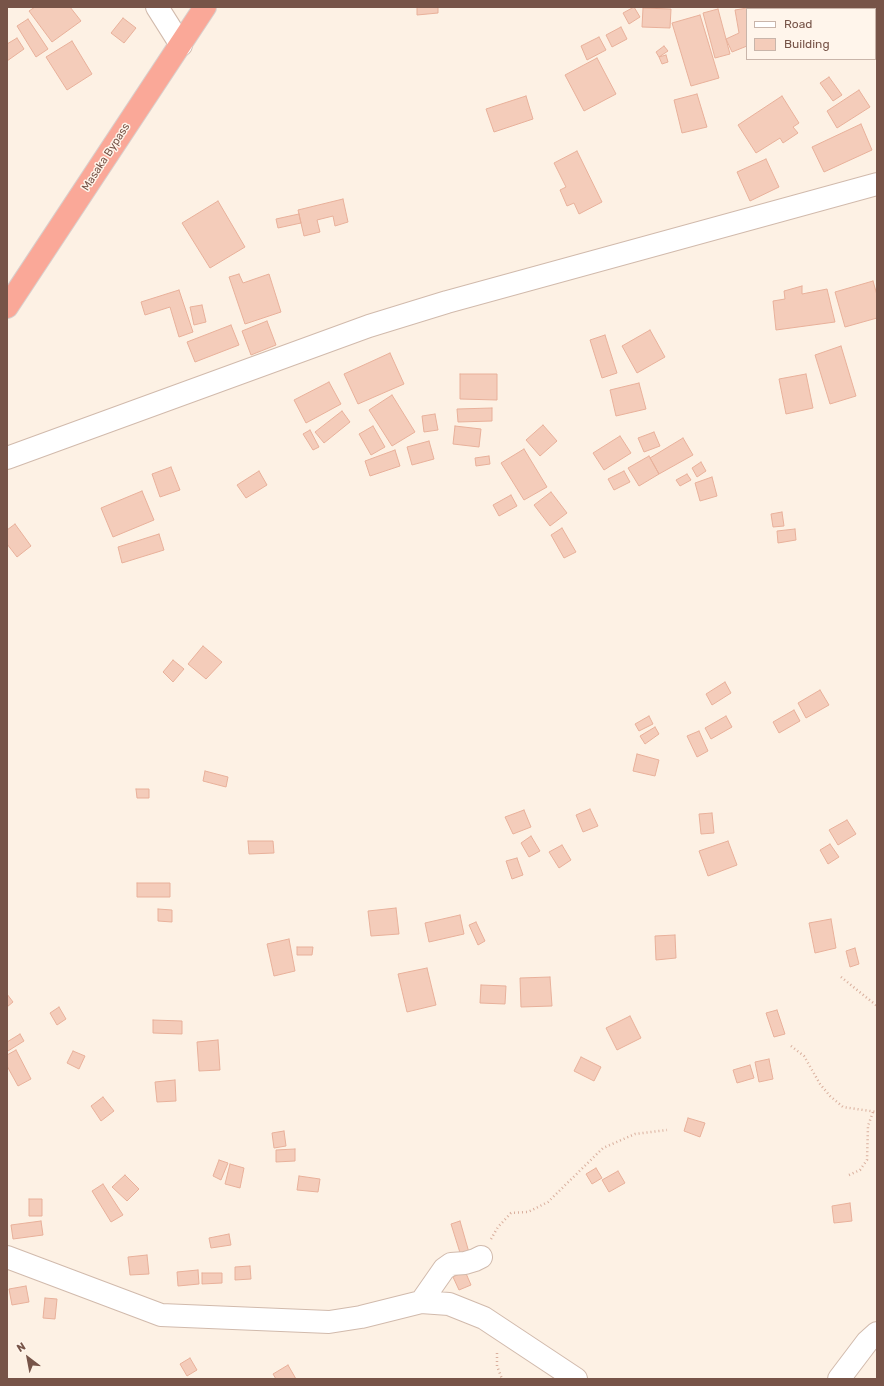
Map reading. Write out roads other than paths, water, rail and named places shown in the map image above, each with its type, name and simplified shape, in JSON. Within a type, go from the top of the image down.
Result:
[{"type":"highway","name":"Masaka Bypass","points":[[7,307],[205,7]]},
{"type":"street","points":[[157,7],[181,45]]},
{"type":"street","points":[[7,458],[369,326],[447,302],[877,184]]},
{"type":"street","points":[[7,1257],[162,1315],[329,1322],[361,1317],[421,1302],[449,1304],[484,1318],[576,1379]]},
{"type":"street","points":[[421,1302],[444,1269],[451,1264],[465,1263],[481,1257]]},
{"type":"street","points":[[839,1379],[867,1342],[877,1333]]}]
